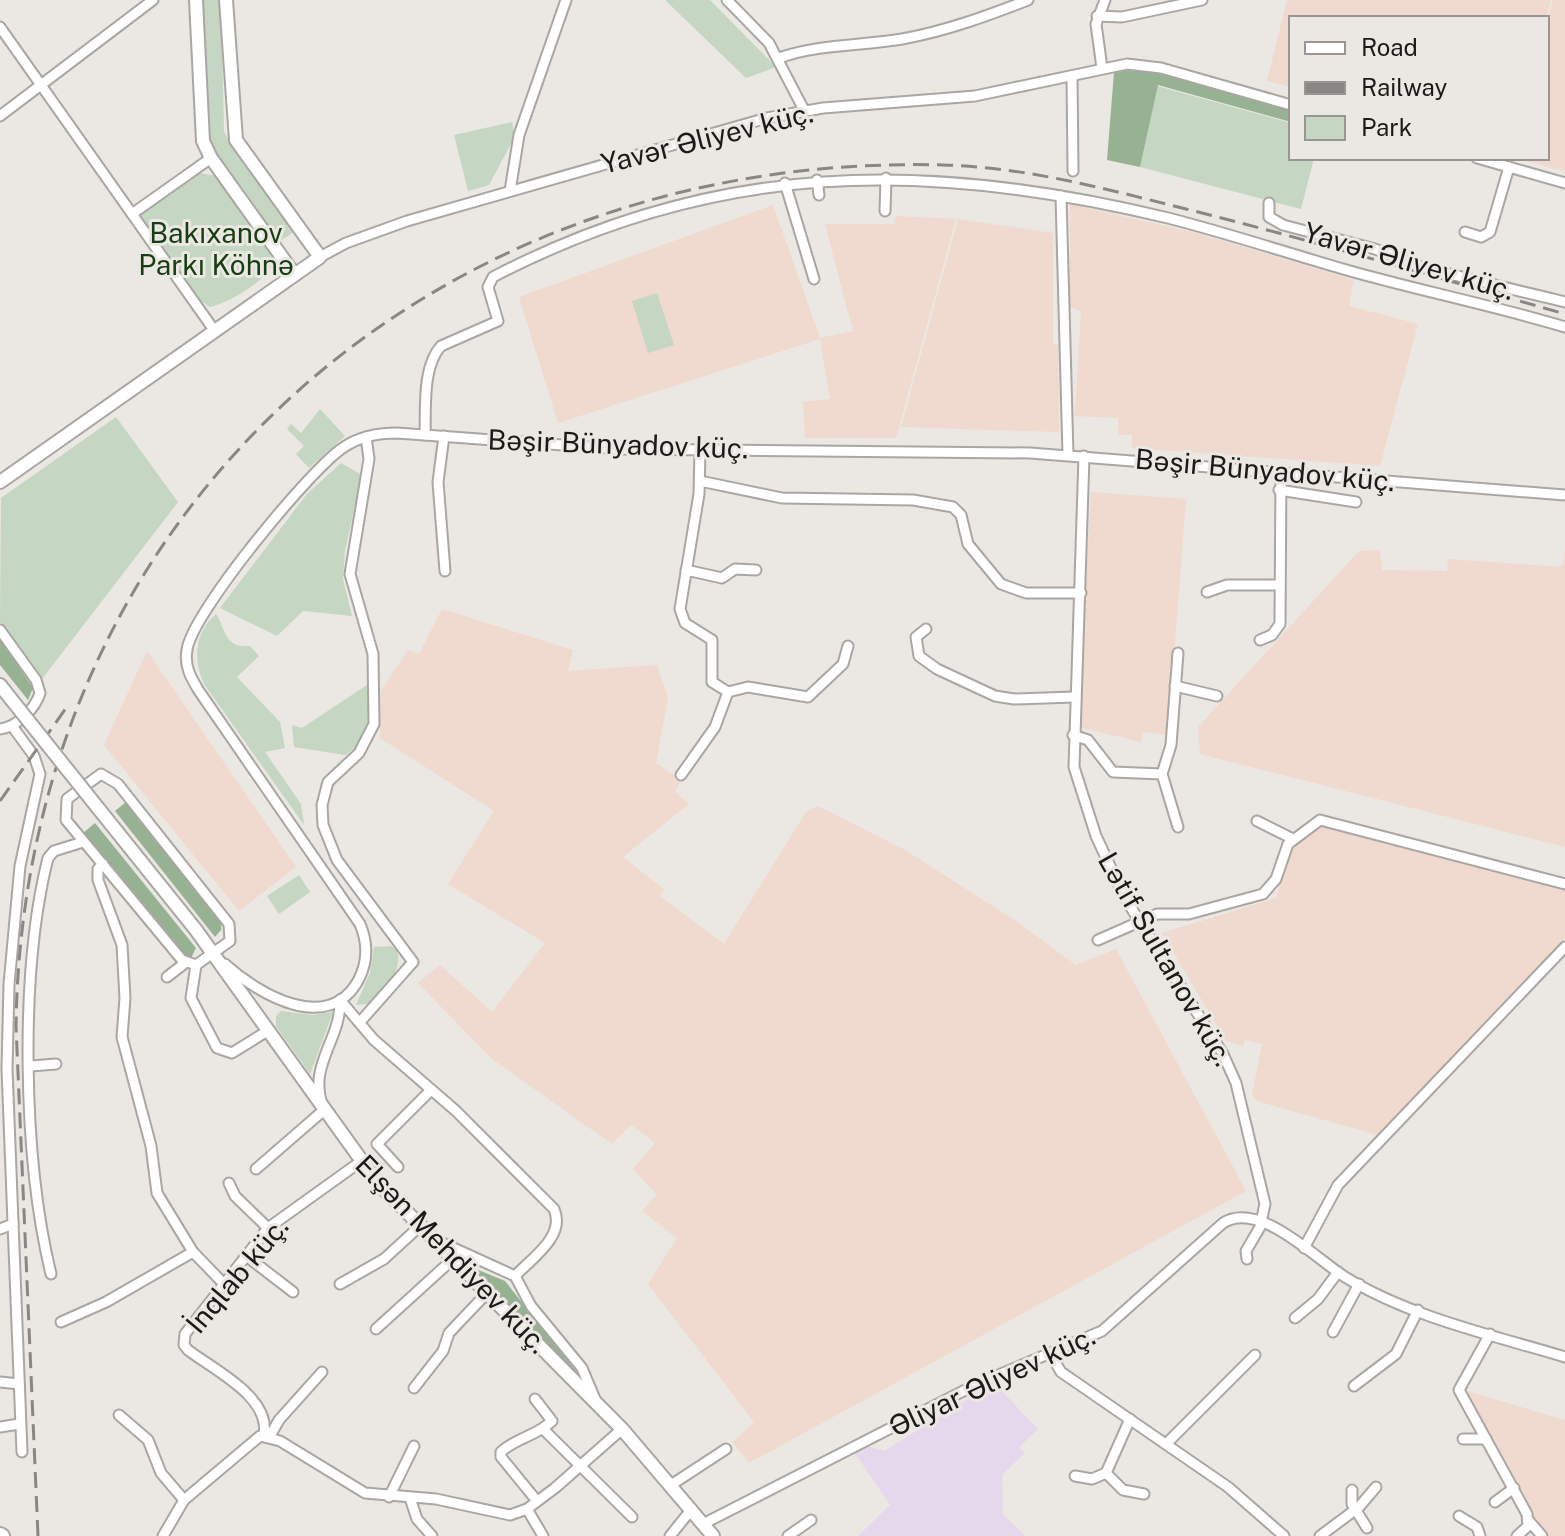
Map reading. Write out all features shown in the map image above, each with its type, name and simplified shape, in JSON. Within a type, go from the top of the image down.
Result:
[{"type":"main road","points":[[196,0],[200,132],[211,158],[279,251],[290,277]]},
{"type":"main road","points":[[0,482],[320,257],[241,149],[233,132],[226,0]]},
{"type":"main road","name":"Elşən Mehdiyev küç.","points":[[0,685],[213,954],[360,1162],[622,1429],[713,1536]]},
{"type":"street","points":[[0,116],[153,0]]},
{"type":"street","points":[[510,191],[510,173],[519,135],[566,0]]},
{"type":"street","points":[[727,0],[762,34],[779,58],[804,110]]},
{"type":"street","points":[[779,58],[803,49],[902,39],[970,23],[1028,0]]},
{"type":"street","points":[[1102,68],[1097,16],[1105,0]]},
{"type":"street","points":[[1097,16],[1122,17],[1202,0]]},
{"type":"street","points":[[0,27],[214,330]]},
{"type":"street","name":"Yavər Əliyev küç.","points":[[320,257],[385,229],[510,191],[804,110],[955,99],[1102,68],[1143,65],[1289,104]]},
{"type":"street","points":[[1072,76],[1073,171]]},
{"type":"street","points":[[132,214],[211,158]]},
{"type":"street","points":[[1484,160],[1565,183]]},
{"type":"street","points":[[1465,232],[1481,237],[1490,232],[1509,167]]},
{"type":"street","points":[[885,211],[886,178]]},
{"type":"street","points":[[425,435],[427,389],[436,352],[441,346],[498,321],[488,287],[493,277],[578,236],[616,223],[720,195],[785,183],[886,178],[1061,196],[1190,224],[1342,269],[1565,327]]},
{"type":"street","points":[[817,180],[819,195]]},
{"type":"street","points":[[785,183],[814,279]]},
{"type":"street","points":[[1061,196],[1068,455]]},
{"type":"street","name":"Yavər Əliyev küç.","points":[[1269,203],[1269,217],[1283,225],[1383,252],[1421,267],[1565,302]]},
{"type":"street","name":"Bəşir Bünyadov küç.","points":[[340,1000],[358,980],[365,960],[366,941],[360,924],[199,691],[188,670],[186,653],[201,617],[301,486],[343,447],[366,437],[389,433],[617,449],[1068,455],[1565,495]]},
{"type":"street","points":[[444,436],[438,482],[445,571]]},
{"type":"street","points":[[360,1022],[413,962],[337,860],[328,842],[323,816],[328,782],[359,753],[374,724],[373,654],[350,574],[369,459],[366,437]]},
{"type":"street","points":[[700,450],[700,481],[681,618],[712,640],[712,682],[728,692],[748,687],[808,697],[843,664],[848,646]]},
{"type":"street","name":"Lətif Sultanov küç.","points":[[1084,456],[1074,767],[1096,836],[1140,921],[1233,1075],[1264,1197],[1261,1221]]},
{"type":"street","points":[[1260,640],[1272,635],[1280,624],[1281,471]]},
{"type":"street","points":[[700,481],[782,498],[913,500],[953,507],[961,515],[968,544],[1001,584],[1026,593],[1081,593]]},
{"type":"street","points":[[1279,490],[1356,502]]},
{"type":"street","points":[[686,570],[722,578],[735,569],[756,570]]},
{"type":"street","points":[[1207,592],[1227,585],[1280,585]]},
{"type":"street","points":[[926,629],[916,637],[919,656],[945,674],[1004,698],[1074,697]]},
{"type":"street","points":[[0,630],[40,689],[34,706],[12,726],[0,729]]},
{"type":"street","points":[[1178,653],[1171,745],[1162,774],[1178,827]]},
{"type":"street","points":[[1175,686],[1217,696]]},
{"type":"street","points":[[681,775],[715,727],[728,692]]},
{"type":"street","points":[[12,726],[34,756],[40,774],[20,866],[9,984],[7,1069],[22,1452]]},
{"type":"street","points":[[1073,735],[1088,740],[1113,772],[1162,774]]},
{"type":"street","points":[[109,776],[229,924],[230,941],[213,954],[196,965],[185,963],[66,820],[65,802],[93,777],[109,776]]},
{"type":"street","points":[[1098,940],[1157,914],[1189,914],[1263,894],[1272,887],[1284,851],[1293,839],[1320,820],[1565,884]]},
{"type":"street","points":[[1257,821],[1293,839]]},
{"type":"street","points":[[51,1274],[40,1211],[31,1066],[33,962],[45,868],[54,851],[83,842]]},
{"type":"street","points":[[103,864],[98,869],[98,880],[122,945],[125,998],[122,1037],[151,1146],[157,1193],[193,1252],[223,1283]]},
{"type":"street","points":[[1304,1248],[1338,1185],[1565,947]]},
{"type":"street","points":[[213,954],[255,987],[279,1000],[317,1007],[340,1000]]},
{"type":"street","points":[[167,977],[185,963]]},
{"type":"street","points":[[196,965],[191,998],[217,1048],[232,1053],[269,1030]]},
{"type":"street","points":[[340,1000],[383,1049],[431,1090],[554,1209],[558,1222],[556,1232],[515,1276]]},
{"type":"street","points":[[256,1169],[324,1110],[317,1080],[339,1015],[340,1000]]},
{"type":"street","points":[[31,1066],[56,1064]]},
{"type":"street","points":[[398,1167],[377,1144],[431,1090]]},
{"type":"street","name":"İnqlab küç.","points":[[267,1436],[265,1421],[252,1399],[184,1345],[185,1334],[268,1228],[360,1162]]},
{"type":"street","points":[[229,1183],[235,1196],[268,1228]]},
{"type":"street","name":"Əliyar Əliyev küç.","points":[[703,1524],[975,1385],[1051,1355],[1111,1325],[1229,1219],[1243,1216],[1261,1221]]},
{"type":"street","points":[[1247,1259],[1246,1251],[1261,1221],[1359,1284],[1418,1310],[1565,1357]]},
{"type":"street","points":[[0,1229],[13,1224]]},
{"type":"street","points":[[340,1284],[384,1259],[420,1226]]},
{"type":"street","points":[[433,1238],[515,1276],[531,1306],[582,1368],[596,1403]]},
{"type":"street","points":[[61,1322],[106,1302],[193,1252]]},
{"type":"street","points":[[245,1255],[293,1292]]},
{"type":"street","points":[[376,1329],[453,1259]]},
{"type":"street","points":[[1295,1318],[1318,1299],[1338,1272]]},
{"type":"street","points":[[1333,1332],[1359,1284]]},
{"type":"street","points":[[414,1388],[443,1351],[449,1333],[487,1293]]},
{"type":"street","points":[[1354,1386],[1396,1354],[1418,1310]]},
{"type":"street","points":[[1490,1334],[1459,1390],[1529,1521],[1542,1536]]},
{"type":"street","points":[[1051,1355],[1061,1372],[1167,1443],[1257,1510],[1284,1536]]},
{"type":"street","points":[[1167,1443],[1255,1355]]},
{"type":"street","points":[[163,1536],[184,1500],[242,1448],[267,1436],[322,1372]]},
{"type":"street","points":[[0,1382],[19,1384]]},
{"type":"street","points":[[535,1399],[552,1417],[543,1429],[512,1443],[501,1452],[506,1465],[537,1501]]},
{"type":"street","points":[[119,1415],[148,1440],[161,1473],[184,1500]]},
{"type":"street","points":[[1075,1476],[1092,1479],[1106,1473],[1130,1419]]},
{"type":"street","points":[[0,1427],[19,1424]]},
{"type":"street","points":[[543,1429],[632,1517]]},
{"type":"street","points":[[267,1436],[356,1489],[389,1497],[436,1499],[510,1515],[527,1509],[580,1468],[622,1429]]},
{"type":"street","points":[[1463,1439],[1486,1439]]},
{"type":"street","points":[[389,1497],[414,1446]]},
{"type":"street","points":[[671,1485],[726,1449]]},
{"type":"street","points":[[1106,1473],[1123,1490],[1144,1494]]},
{"type":"street","points":[[1320,1536],[1355,1510],[1376,1487]]},
{"type":"street","points":[[1495,1502],[1514,1488]]},
{"type":"street","points":[[1352,1490],[1355,1510],[1367,1528]]},
{"type":"street","points":[[410,1498],[417,1519],[432,1536]]},
{"type":"street","points":[[527,1509],[543,1536]]},
{"type":"street","points":[[670,1536],[691,1510]]},
{"type":"street","points":[[1459,1516],[1477,1527],[1480,1536]]},
{"type":"street","points":[[788,1536],[811,1520]]},
{"type":"street","points":[[1517,1536],[1529,1521]]},
{"type":"shaded area","points":[[1287,0],[1551,0],[1547,16],[1289,16],[1289,86],[1267,81]]},
{"type":"shaded area","points":[[1553,0],[1565,0],[1565,172],[1524,160],[1549,160],[1549,16]]},
{"type":"shaded area","points":[[1070,204],[1200,234],[1354,280],[1349,306],[1418,324],[1380,466],[1132,448],[1132,435],[1118,435],[1118,418],[1075,416],[1081,311],[1070,307]]},
{"type":"shaded area","points":[[773,205],[820,338],[853,331],[825,224],[894,224],[896,216],[956,219],[896,438],[805,438],[803,402],[830,399],[820,339],[558,423],[519,297]]},
{"type":"shaded area","points":[[958,219],[1053,233],[1053,344],[1058,345],[1059,432],[901,427]]},
{"type":"shaded area","points":[[1091,492],[1186,499],[1168,735],[1143,732],[1141,742],[1078,727]]},
{"type":"shaded area","points":[[1565,549],[1565,847],[1200,754],[1198,727],[1359,551],[1380,550],[1382,570],[1447,571],[1448,559],[1563,567]]},
{"type":"shaded area","points":[[442,609],[573,650],[568,671],[657,665],[668,698],[656,763],[681,780],[675,792],[689,804],[623,857],[664,889],[660,896],[724,944],[806,812],[818,806],[905,850],[1016,921],[1076,965],[1116,949],[1246,1191],[749,1463],[733,1442],[754,1422],[648,1284],[677,1238],[642,1211],[657,1195],[633,1169],[655,1143],[631,1125],[612,1144],[492,1059],[418,983],[440,965],[492,1012],[545,943],[448,884],[494,811],[380,738],[381,691],[408,650],[419,654]]},
{"type":"shaded area","points":[[147,651],[296,867],[239,911],[104,745]]},
{"type":"shaded area","points":[[1320,825],[1565,889],[1565,938],[1381,1136],[1257,1101],[1252,1095],[1262,1044],[1245,1040],[1243,1046],[1226,1041],[1162,933],[1276,898],[1288,852]]},
{"type":"shaded area","points":[[994,1383],[1038,1429],[1019,1447],[1025,1453],[1002,1475],[1003,1515],[1026,1536],[858,1536],[890,1505],[854,1452],[867,1446],[884,1451]]},
{"type":"shaded area","points":[[1463,1390],[1565,1420],[1565,1536],[1545,1536]]},
{"type":"green space","points":[[200,0],[221,0],[224,131],[232,147],[294,232],[280,241],[217,155],[207,135]]},
{"type":"green space","points":[[665,0],[710,0],[776,67],[746,78]]},
{"type":"green space","points":[[1154,71],[1289,108],[1289,121],[1158,85],[1140,167],[1107,160],[1114,72]]},
{"type":"green space","points":[[1157,86],[1289,122],[1289,160],[1313,160],[1301,209],[1140,167]]},
{"type":"green space","points":[[512,122],[515,136],[489,185],[468,191],[454,135]]},
{"type":"green space","name":"Bakıxanov Parkı Köhnə","points":[[199,173],[218,176],[274,256],[267,272],[259,280],[239,295],[210,307],[198,299],[139,214]]},
{"type":"green space","points":[[657,293],[674,345],[648,353],[632,301]]},
{"type":"green space","points":[[320,409],[345,436],[309,468],[296,454],[304,446],[287,429],[291,424],[301,433]]},
{"type":"green space","points":[[116,417],[178,502],[42,679],[0,622],[1,498]]},
{"type":"green space","points":[[341,463],[362,475],[345,550],[343,579],[352,616],[303,611],[277,636],[220,608],[307,494]]},
{"type":"green space","points":[[216,614],[230,641],[250,646],[259,656],[237,677],[280,722],[285,748],[265,752],[301,804],[304,825],[200,675],[197,656],[200,638]]},
{"type":"green space","points":[[0,638],[33,688],[28,700],[0,665]]},
{"type":"green space","points":[[370,683],[367,724],[354,748],[345,755],[294,747],[292,725],[302,728]]},
{"type":"green space","points":[[126,802],[222,920],[221,930],[215,937],[115,811]]},
{"type":"green space","points":[[95,823],[196,948],[189,962],[83,833]]},
{"type":"green space","points":[[299,875],[310,892],[279,914],[267,896]]},
{"type":"green space","points":[[391,946],[397,950],[398,958],[391,980],[370,1004],[356,1005],[370,973],[374,947]]},
{"type":"green space","points":[[281,1011],[312,1015],[333,1012],[310,1074],[276,1026],[276,1016]]},
{"type":"green space","points":[[464,1264],[505,1281],[578,1374],[577,1375]]},
{"type":"railway","points":[[38,1536],[16,1026],[37,840],[92,671],[179,523],[292,396],[429,295],[585,221],[758,177],[943,165],[1005,170],[1096,187],[1234,221],[1565,314]]},
{"type":"railway","points":[[0,801],[69,704]]}]
